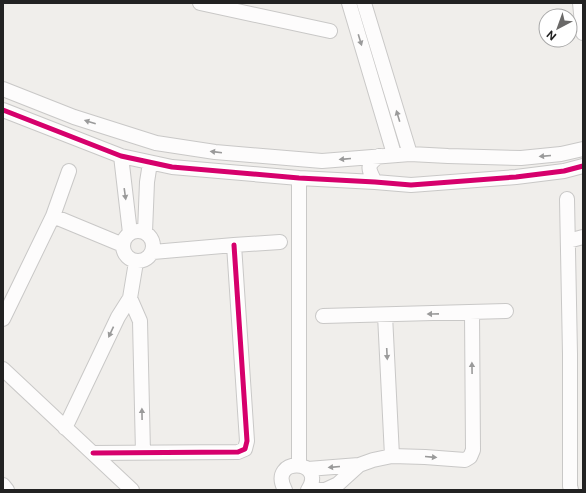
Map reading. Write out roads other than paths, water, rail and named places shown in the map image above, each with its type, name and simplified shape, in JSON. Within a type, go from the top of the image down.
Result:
[{"type":"street","points":[[200,3],[330,31]]},
{"type":"street","points":[[349,3],[394,154]]},
{"type":"street","points":[[364,3],[410,154]]},
{"type":"street","points":[[581,11],[583,33]]},
{"type":"street","points":[[3,88],[74,117],[156,143],[215,152],[322,161],[394,154],[521,158],[561,154],[583,149]]},
{"type":"street","points":[[3,110],[121,156],[172,167],[299,178],[411,185],[516,177],[564,171],[583,166]]},
{"type":"street","points":[[121,156],[130,233]]},
{"type":"street","points":[[375,182],[370,173],[369,167],[370,162],[379,156]]},
{"type":"street","points":[[440,182],[448,178],[452,171],[452,164],[448,156]]},
{"type":"street","points":[[145,232],[147,182],[150,163]]},
{"type":"street","points":[[3,319],[53,216],[69,171]]},
{"type":"street","points":[[299,178],[304,467],[312,479],[309,490],[325,490],[338,484],[360,465]]},
{"type":"street","points":[[567,199],[568,241],[577,355],[577,461],[570,486],[571,490]]},
{"type":"street","points":[[53,216],[122,245]]},
{"type":"street","points":[[138,231],[145,232],[151,237],[154,244],[153,252],[149,258],[143,261],[136,262],[129,259],[124,253],[122,245],[125,238],[130,233],[138,231]]},
{"type":"street","points":[[568,241],[583,237]]},
{"type":"street","points":[[153,252],[280,242]]},
{"type":"street","points":[[93,454],[238,452],[245,449],[247,441],[234,245]]},
{"type":"street","points":[[65,428],[118,317],[130,298],[136,262]]},
{"type":"street","points":[[130,298],[140,321],[143,453]]},
{"type":"street","points":[[323,316],[506,311]]},
{"type":"street","points":[[285,490],[281,481],[282,475],[289,467],[360,465],[373,460],[392,456],[465,460],[470,457],[473,450],[472,313]]},
{"type":"street","points":[[385,315],[392,456]]},
{"type":"street","points":[[3,369],[132,490]]},
{"type":"street","points":[[3,485],[7,490]]}]
